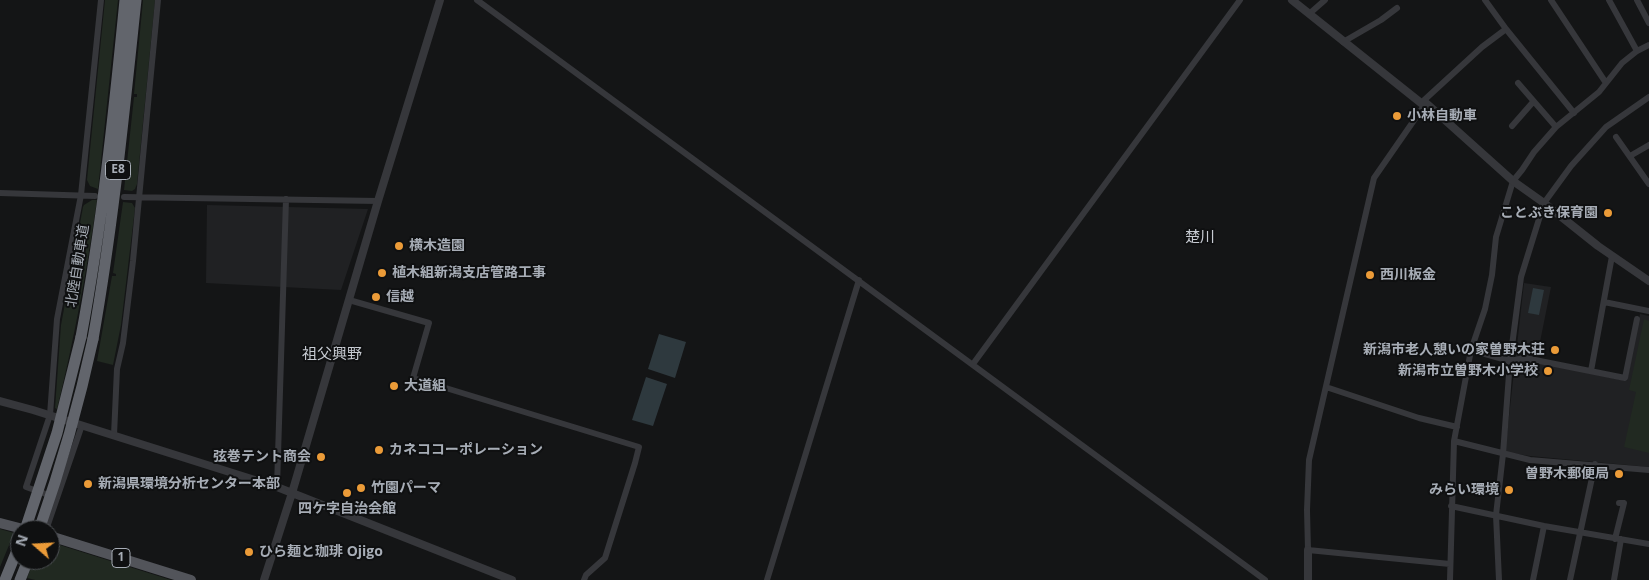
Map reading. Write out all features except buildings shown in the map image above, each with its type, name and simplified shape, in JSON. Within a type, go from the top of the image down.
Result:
[{"type":"highway","name":"北陸自動車道","points":[[42,520],[69,437],[82,388],[93,273],[104,195],[125,0]]},
{"type":"highway","name":"北陸自動車道","points":[[29,520],[87,338],[104,274],[115,196],[136,0]]},
{"type":"highway","points":[[5,580],[10,568]]},
{"type":"main road","name":"1","points":[[60,539],[191,580]]},
{"type":"street","points":[[58,498],[26,487],[50,415],[57,318],[81,194],[101,0]]},
{"type":"street","points":[[114,435],[117,369],[124,334],[133,261],[158,0]]},
{"type":"street","points":[[264,580],[292,493],[378,201],[440,0]]},
{"type":"street","points":[[477,0],[1265,580]]},
{"type":"street","points":[[973,364],[1240,0]]},
{"type":"street","points":[[1292,0],[1343,42],[1424,103],[1513,181],[1612,256],[1649,281]]},
{"type":"street","points":[[1309,14],[1325,0]]},
{"type":"street","points":[[1485,0],[1574,113]]},
{"type":"street","points":[[1552,0],[1606,83]]},
{"type":"street","points":[[1609,0],[1637,51]]},
{"type":"street","points":[[1637,0],[1649,23]]},
{"type":"street","points":[[1343,42],[1381,20],[1397,8]]},
{"type":"street","points":[[1308,580],[1307,510],[1309,460],[1374,178],[1424,103],[1482,47],[1506,29]]},
{"type":"street","points":[[1450,580],[1454,441],[1471,350],[1485,309],[1492,275],[1496,237],[1513,181],[1534,152],[1556,127],[1599,92],[1622,63],[1637,51],[1649,45]]},
{"type":"street","points":[[1518,83],[1556,127]]},
{"type":"street","points":[[1500,580],[1496,515],[1510,361],[1521,277],[1544,203],[1571,166],[1606,127],[1649,97]]},
{"type":"street","points":[[1512,126],[1533,102]]},
{"type":"street","points":[[1616,137],[1649,184]]},
{"type":"street","points":[[1630,156],[1649,145]]},
{"type":"street","points":[[0,193],[81,194],[95,196]]},
{"type":"street","points":[[124,197],[378,201]]},
{"type":"street","points":[[278,487],[286,199]]},
{"type":"street","points":[[1591,371],[1612,256]]},
{"type":"street","points":[[767,580],[859,280]]},
{"type":"street","points":[[349,300],[429,323],[413,378],[639,447],[605,558],[586,575],[584,580]]},
{"type":"street","points":[[1604,302],[1649,310]]},
{"type":"street","points":[[1471,350],[1510,361],[1525,358],[1625,378],[1637,320]]},
{"type":"street","points":[[1326,387],[1419,418],[1457,427]]},
{"type":"street","points":[[0,401],[278,487],[512,580]]},
{"type":"street","points":[[50,520],[82,425]]},
{"type":"street","points":[[1454,441],[1530,460],[1649,470]]},
{"type":"street","points":[[1570,580],[1595,464]]},
{"type":"street","points":[[1614,580],[1624,503],[1620,503]]},
{"type":"street","points":[[1451,506],[1544,526],[1649,544]]},
{"type":"street","points":[[1533,580],[1544,526]]},
{"type":"street","points":[[1308,550],[1450,564]]},
{"type":"shaded area","points":[[105,0],[118,0],[98,189],[90,186],[87,180]]},
{"type":"shaded area","points":[[143,0],[155,0],[137,184],[132,191],[124,190],[134,97],[137,97],[137,94],[134,94]]},
{"type":"shaded area","points":[[92,200],[97,200],[89,252],[57,409],[55,408],[61,325],[83,207]]},
{"type":"shaded area","points":[[123,202],[132,203],[135,208],[121,325],[113,365],[97,361],[112,276],[116,276],[113,273]]},
{"type":"shaded area","points":[[207,205],[368,209],[341,290],[206,283]]},
{"type":"shaded area","name":"新潟市立曽野木小学校","points":[[1524,283],[1551,287],[1536,362],[1627,381],[1640,314],[1649,316],[1649,467],[1505,452]]},
{"type":"shaded area","points":[[1533,288],[1544,290],[1539,315],[1528,313]]},
{"type":"shaded area","points":[[1644,319],[1649,321],[1649,453],[1624,447],[1636,392],[1629,390]]},
{"type":"shaded area","points":[[659,334],[686,342],[675,378],[648,369]]},
{"type":"shaded area","points":[[646,377],[667,384],[653,426],[632,420]]},
{"type":"shaded area","points":[[0,529],[10,532],[10,543],[0,567]]},
{"type":"shaded area","points":[[60,545],[171,580],[35,580],[27,578],[30,570],[60,570]]},
{"type":"place","name":"小林自動車","points":[[1397,116]]},
{"type":"place","name":"ことぶき保育園","points":[[1608,213]]},
{"type":"place","name":"横木造園","points":[[399,246]]},
{"type":"place","name":"植木組新潟支店管路工事","points":[[382,273]]},
{"type":"place","name":"西川板金","points":[[1370,275]]},
{"type":"place","name":"信越","points":[[376,297]]},
{"type":"place","name":"新潟市老人憩いの家曽野木荘","points":[[1555,350]]},
{"type":"place","name":"新潟市立曽野木小学校","points":[[1548,371]]},
{"type":"place","name":"大道組","points":[[394,386]]},
{"type":"place","name":"カネココーポレーション","points":[[379,450]]},
{"type":"place","name":"弦巻テント商会","points":[[321,457]]},
{"type":"place","name":"曽野木郵便局","points":[[1619,474]]},
{"type":"place","name":"新潟県環境分析センター本部","points":[[88,484]]},
{"type":"place","name":"竹園パーマ","points":[[361,488]]},
{"type":"place","name":"みらい環境","points":[[1509,490]]},
{"type":"place","name":"四ケ字自治会館","points":[[347,493]]},
{"type":"place","name":"ひら麺と珈琲 Ojigo","points":[[249,552]]},
{"type":"district","name":"楚川","points":[[1200,238]]},
{"type":"district","name":"祖父興野","points":[[332,355]]}]
